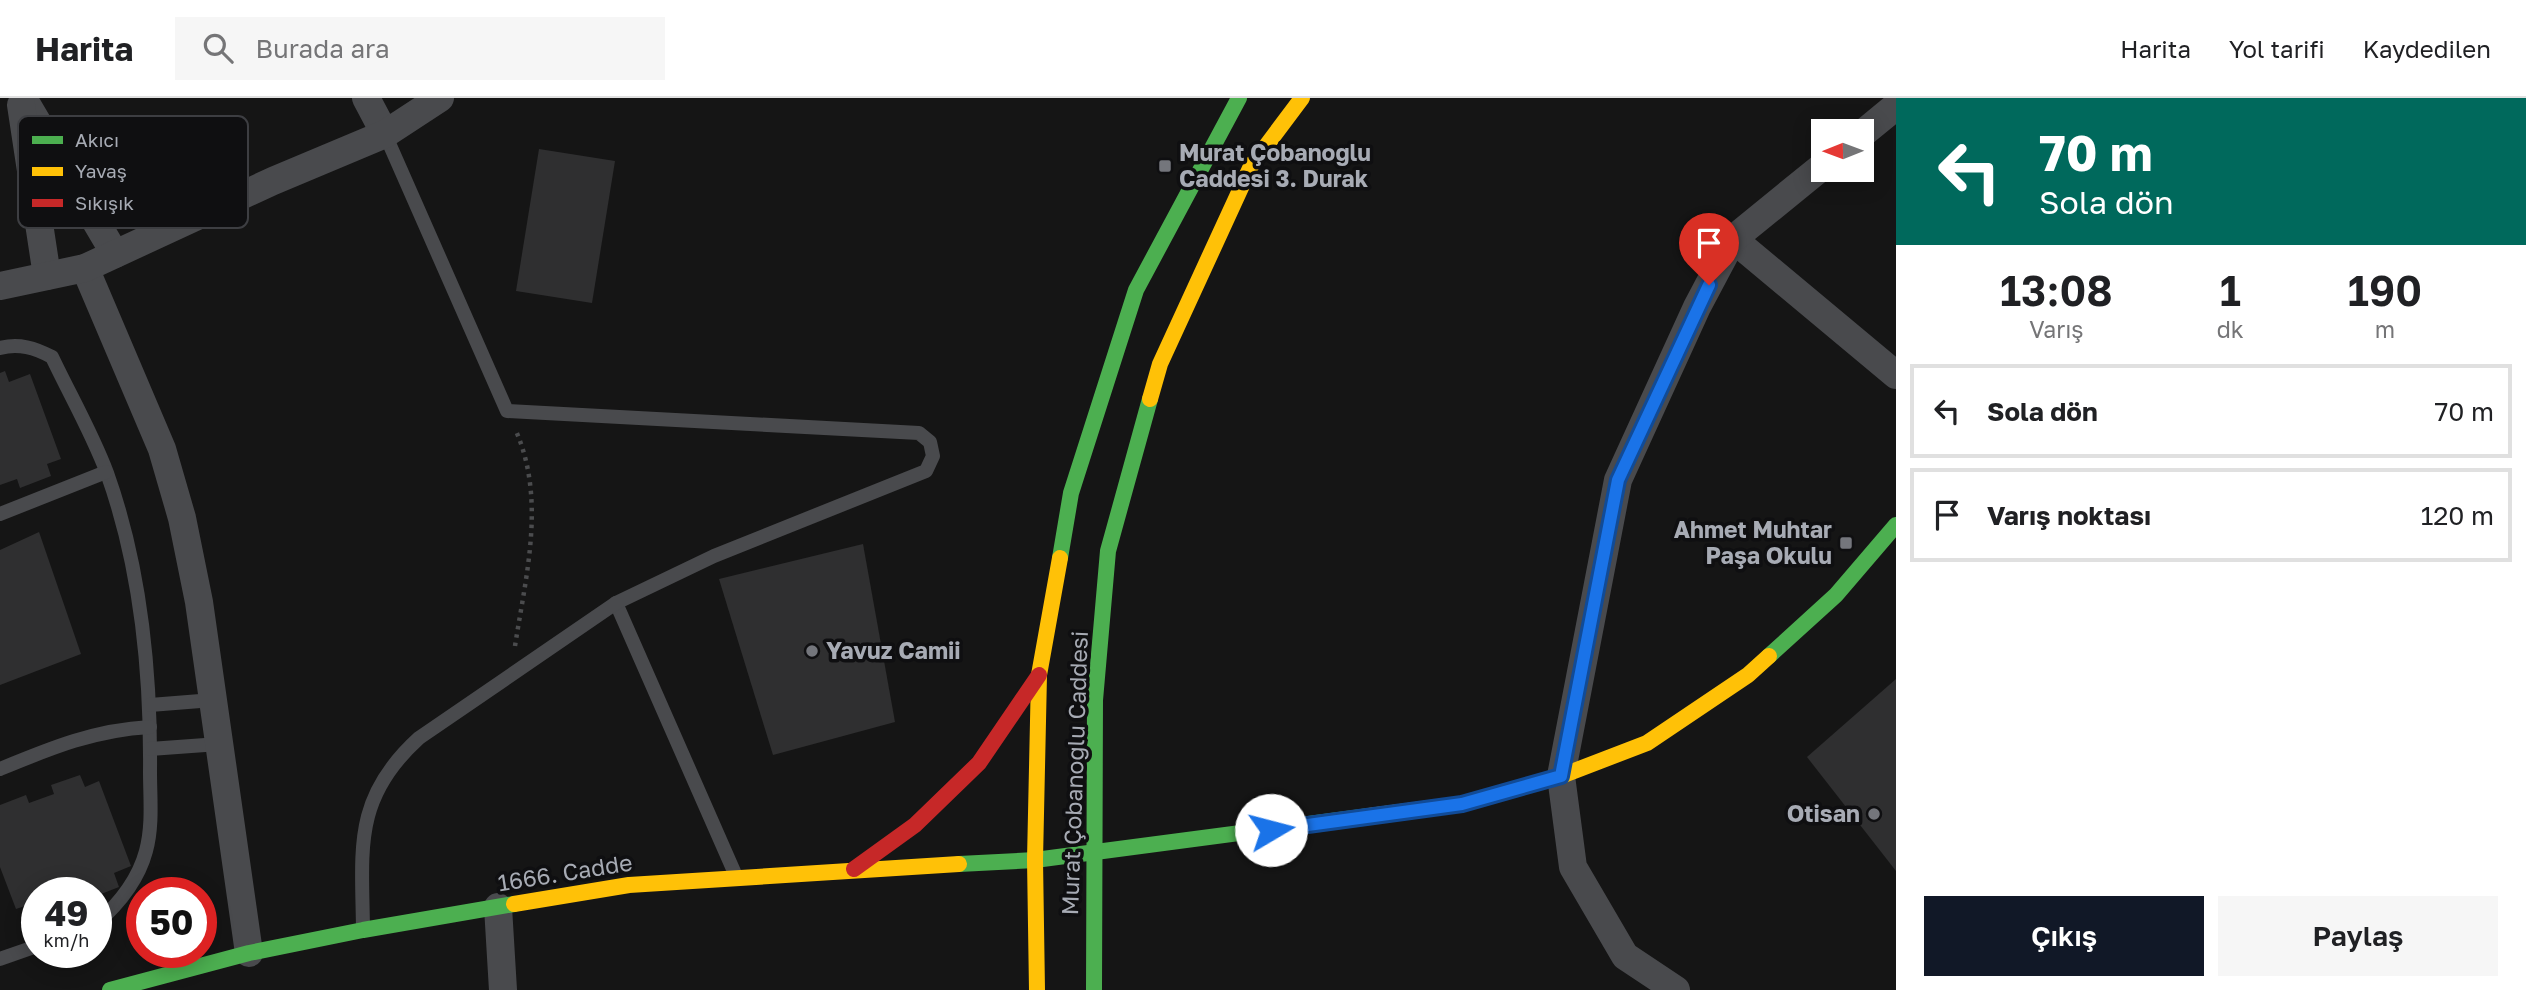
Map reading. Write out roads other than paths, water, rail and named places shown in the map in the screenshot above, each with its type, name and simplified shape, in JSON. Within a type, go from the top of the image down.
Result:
[{"type":"main road","name":"Murat Çobanoğlu Caddesi","points":[[1037,990],[1035,860],[1039,675],[1071,493],[1136,290],[1239,98]]},
{"type":"main road","name":"Murat Çobanoğlu Caddesi","points":[[1094,990],[1095,700],[1108,551],[1160,364],[1251,166],[1302,98]]},
{"type":"main road","name":"1666. Cadde","points":[[110,990],[198,973],[249,953],[363,930],[629,884],[1035,860],[1462,804],[1561,776],[1647,743],[1748,676],[1836,595],[1896,525]]},
{"type":"main road","points":[[854,869],[915,825],[979,763],[1039,675]]},
{"type":"street","points":[[21,98],[32,116]]},
{"type":"street","points":[[21,98],[24,116]]},
{"type":"street","points":[[366,98],[385,134]]},
{"type":"street","points":[[248,193],[385,134],[440,98]]},
{"type":"street","points":[[1874,124],[1896,106]]},
{"type":"street","points":[[1676,990],[1625,957],[1573,867],[1561,776],[1618,480],[1697,307],[1733,239],[1811,176]]},
{"type":"street","points":[[40,228],[47,276]]},
{"type":"street","points":[[99,228],[115,254]]},
{"type":"street","points":[[0,286],[85,268],[171,228]]},
{"type":"street","points":[[1733,239],[1896,375]]},
{"type":"street","points":[[85,268],[162,449],[185,530],[199,601],[249,953]]},
{"type":"street","points":[[498,907],[503,990]]},
{"type":"lane","points":[[363,930],[363,833],[373,796],[400,755],[419,738],[616,603],[714,556],[926,471],[933,456],[930,442],[919,433],[507,411],[385,134]]},
{"type":"lane","points":[[0,348],[22,346],[52,357],[106,472],[131,566],[143,637],[150,705],[150,830],[138,875],[126,894],[112,908]]},
{"type":"lane","points":[[0,514],[106,472]]},
{"type":"lane","points":[[616,603],[737,877]]},
{"type":"lane","points":[[150,705],[213,700]]},
{"type":"lane","points":[[0,769],[84,736],[110,730],[150,727]]},
{"type":"lane","points":[[150,749],[219,744]]},
{"type":"lane","points":[[0,959],[21,952]]},
{"type":"place","name":"Murat Çobanoğlu Caddesi 3. Durak","points":[[1165,166]]},
{"type":"place","name":"Ahmet Muhtar Paşa Okulu","points":[[1846,543]]},
{"type":"place","name":"Yavuz Camii","points":[[812,651]]},
{"type":"place","name":"Otisan","points":[[1874,814]]}]
